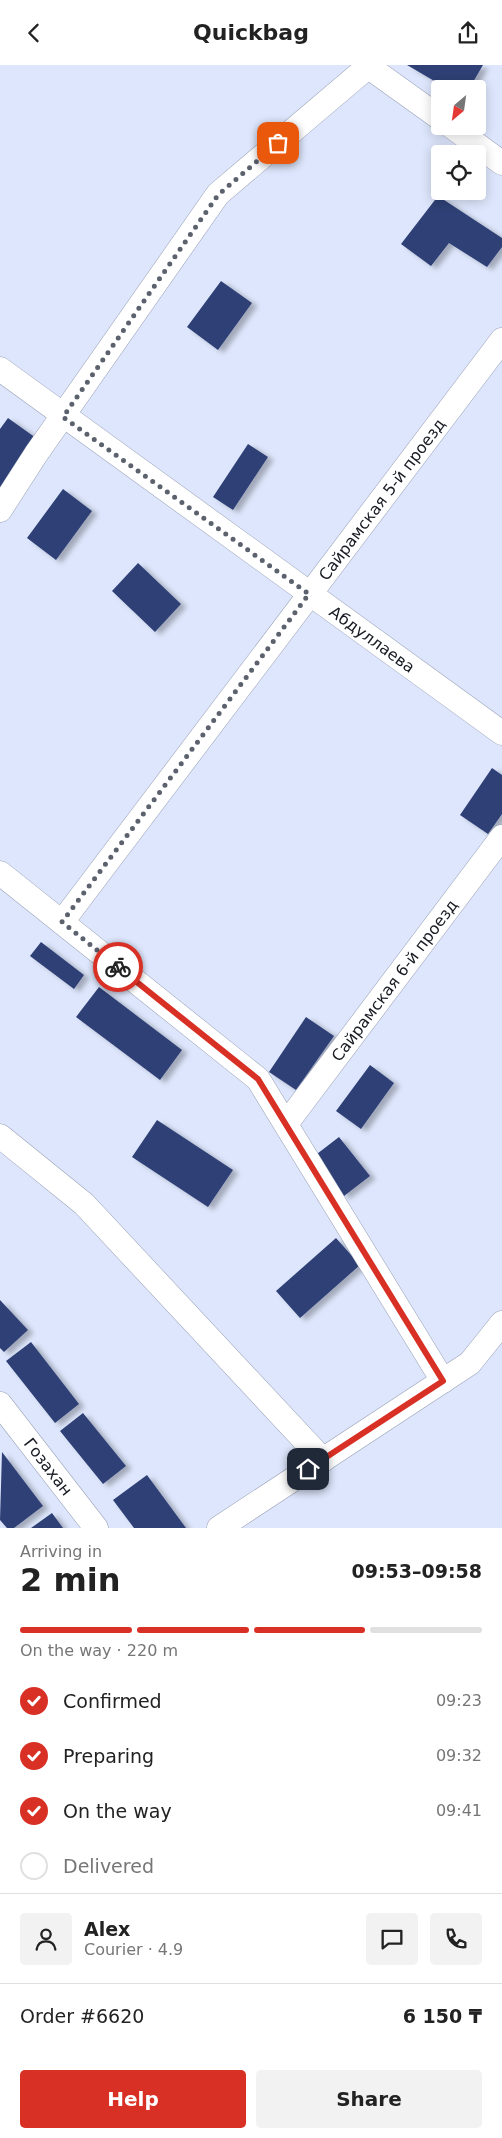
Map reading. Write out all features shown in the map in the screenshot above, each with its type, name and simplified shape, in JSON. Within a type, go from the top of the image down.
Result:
[{"type":"street","points":[[0,510],[218,195],[368,66],[431,112]]},
{"type":"street","points":[[463,135],[502,163]]},
{"type":"street","name":"Сайрамская 5-й проезд","points":[[62,922],[502,340]]},
{"type":"street","name":"Абдуллаева","points":[[0,369],[63,417],[502,733]]},
{"type":"street","name":"Сайрамская 6-й проезд","points":[[286,1124],[502,837]]},
{"type":"street","points":[[0,873],[258,1079],[443,1381]]},
{"type":"street","points":[[0,1136],[84,1204],[323,1460]]},
{"type":"street","points":[[219,1528],[470,1363],[502,1323]]},
{"type":"street","name":"Гозахан","points":[[0,1405],[96,1528]]},
{"type":"building","points":[[407,65],[483,65],[474,80],[433,80]]},
{"type":"building","points":[[435,200],[444,200],[502,238],[502,247],[487,267],[449,243],[431,266],[401,244]]},
{"type":"building","points":[[221,281],[252,303],[218,350],[187,327]]},
{"type":"building","points":[[8,418],[36,438],[0,488],[0,429]]},
{"type":"building","points":[[248,444],[268,457],[233,510],[213,497]]},
{"type":"building","points":[[63,489],[92,511],[56,560],[27,538]]},
{"type":"building","points":[[138,563],[181,604],[155,632],[112,591]]},
{"type":"building","points":[[492,768],[502,775],[502,814],[488,834],[460,815]]},
{"type":"building","points":[[41,942],[84,975],[74,989],[30,956]]},
{"type":"building","points":[[99,987],[182,1050],[160,1080],[76,1017]]},
{"type":"building","points":[[306,1017],[334,1036],[296,1090],[269,1072]]},
{"type":"building","points":[[370,1065],[394,1083],[361,1129],[336,1111]]},
{"type":"building","points":[[157,1120],[233,1170],[208,1207],[132,1157]]},
{"type":"building","points":[[339,1137],[370,1176],[344,1196],[313,1157]]},
{"type":"building","points":[[336,1238],[360,1265],[300,1318],[276,1291]]},
{"type":"building","points":[[0,1300],[28,1330],[4,1352],[0,1348]]},
{"type":"building","points":[[31,1342],[79,1404],[55,1423],[6,1361]]},
{"type":"building","points":[[83,1413],[126,1466],[103,1484],[60,1431]]},
{"type":"building","points":[[2,1452],[43,1506],[14,1528],[7,1528],[0,1520]]},
{"type":"building","points":[[147,1475],[186,1528],[134,1528],[113,1500]]},
{"type":"building","points":[[52,1513],[63,1528],[31,1528]]},
{"type":"way so far","points":[[118,967],[62,922],[309,594],[63,417],[218,195],[278,143]]},
{"type":"route","points":[[118,967],[258,1079],[443,1381],[308,1469]]}]
